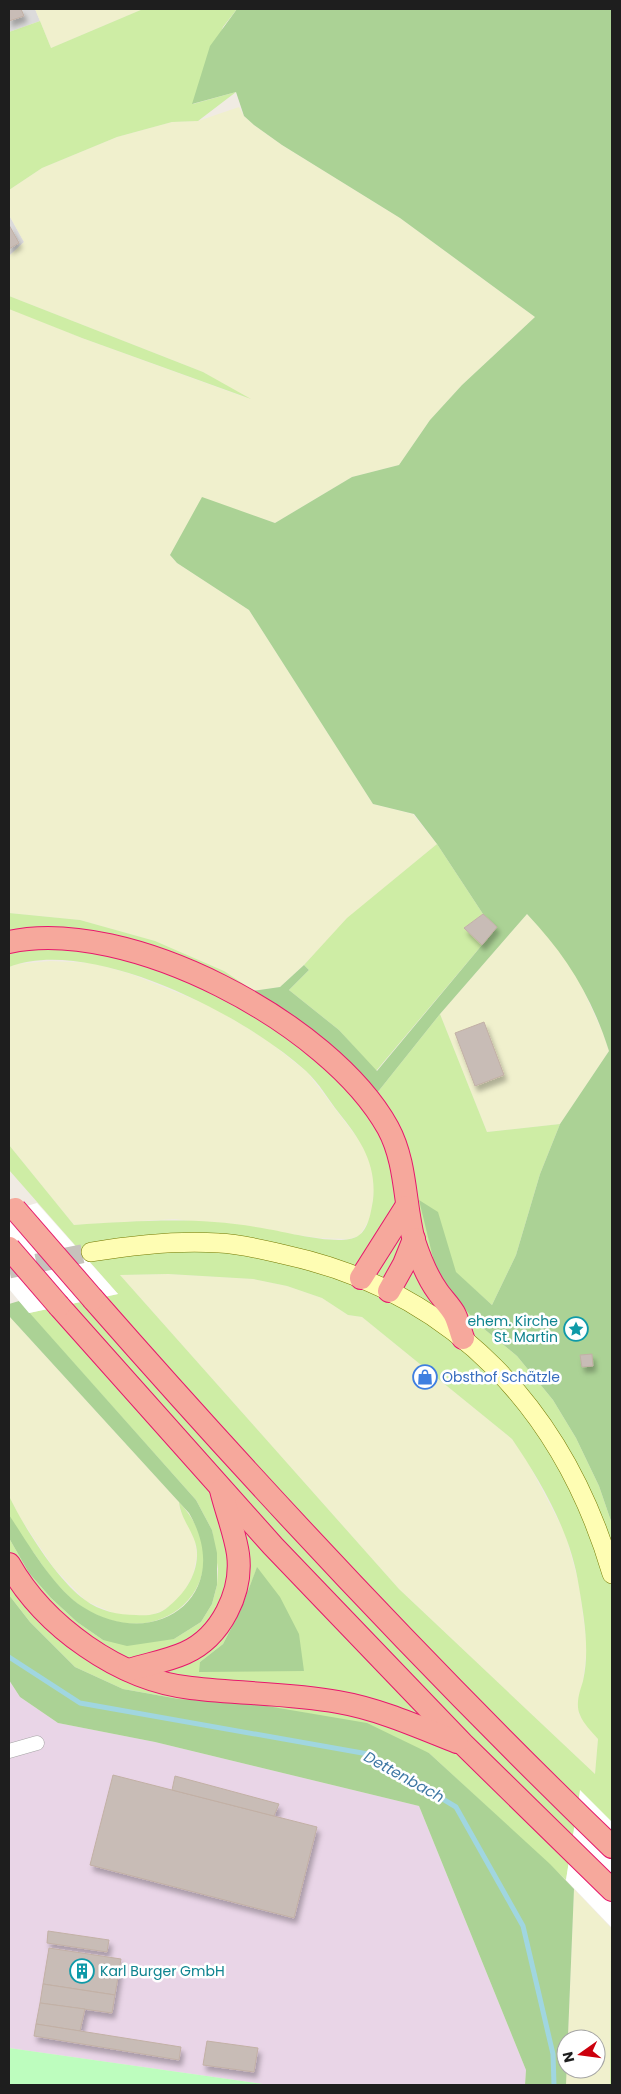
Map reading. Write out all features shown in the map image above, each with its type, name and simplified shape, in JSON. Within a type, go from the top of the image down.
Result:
[{"type":"highway","points":[[9,942],[21,939],[52,939],[114,945],[221,985],[312,1042],[348,1077],[388,1128],[400,1160],[405,1185],[406,1207],[425,1272],[454,1313],[462,1338]]},
{"type":"highway","points":[[12,1206],[266,1492],[398,1633],[612,1847]]},
{"type":"highway","points":[[361,1278],[406,1207]]},
{"type":"highway","points":[[389,1291],[404,1264],[414,1239]]},
{"type":"highway","points":[[9,1248],[58,1306],[274,1546],[463,1744],[612,1890]]},
{"type":"highway","points":[[130,1670],[172,1658],[202,1643],[212,1634],[230,1604],[236,1588],[238,1553],[220,1487]]},
{"type":"highway","points":[[9,1564],[26,1590],[62,1626],[92,1649],[130,1670],[156,1681],[190,1688],[292,1695],[340,1702],[387,1715],[463,1744]]},
{"type":"main road","points":[[91,1252],[164,1243],[220,1243],[302,1259],[361,1278],[412,1303],[462,1338],[534,1410],[570,1468],[589,1509],[612,1574]]},
{"type":"street","points":[[9,1751],[37,1743]]},
{"type":"shaded area","points":[[9,9],[35,9],[40,21],[9,32]]},
{"type":"shaded area","points":[[9,215],[24,242],[9,256]]},
{"type":"shaded area","points":[[9,1680],[20,1697],[58,1723],[155,1742],[419,1806],[526,2070],[525,2085],[270,2085],[9,2048]]},
{"type":"green space","points":[[35,9],[143,9],[51,48]]},
{"type":"green space","points":[[143,9],[237,9],[223,27],[193,104],[236,92],[198,121],[172,122],[117,137],[42,168],[9,190],[9,32],[40,21],[51,48]]},
{"type":"green space","points":[[237,9],[612,9],[612,1524],[599,1486],[576,1438],[553,1400],[517,1356],[478,1324],[448,1289],[435,1266],[419,1200],[438,1212],[456,1272],[492,1305],[516,1255],[540,1174],[560,1124],[609,1051],[586,995],[566,961],[527,914],[440,1014],[377,1093],[364,1077],[319,1036],[252,991],[280,987],[304,965],[309,970],[289,990],[339,1030],[377,1071],[497,927],[483,914],[437,844],[414,814],[373,804],[249,610],[177,563],[170,555],[202,497],[275,523],[352,477],[399,465],[430,420],[462,385],[535,317],[400,218],[282,145],[254,125],[244,116],[236,92],[192,104],[210,46]]},
{"type":"green space","points":[[239,107],[244,116],[254,125],[282,145],[400,218],[535,317],[462,385],[430,420],[399,465],[352,477],[275,523],[202,498],[170,555],[177,563],[249,610],[373,804],[413,814],[437,844],[348,918],[304,965],[280,987],[252,991],[224,971],[155,941],[80,920],[9,913],[9,308],[82,338],[247,398],[203,372],[9,296],[9,256],[24,242],[9,215],[9,190],[42,168],[117,137],[172,122],[198,121]]},
{"type":"green space","points":[[9,296],[203,372],[251,399],[82,338],[9,309]]},
{"type":"green space","points":[[437,844],[483,914],[464,928],[482,945],[376,1071],[339,1030],[289,990],[309,970],[304,965],[347,918]]},
{"type":"green space","points":[[9,913],[80,920],[155,941],[224,971],[322,1037],[360,1071],[377,1093],[440,1014],[487,1132],[560,1124],[540,1174],[516,1255],[492,1305],[455,1272],[420,1201],[478,1324],[517,1356],[553,1400],[576,1438],[599,1486],[612,1524],[612,1822],[577,1813],[566,1880],[429,1753],[179,1699],[123,1689],[75,1667],[30,1622],[9,1595],[9,1538],[29,1573],[51,1598],[77,1622],[103,1640],[174,1639],[201,1622],[212,1604],[217,1585],[218,1569],[212,1530],[196,1500],[29,1313],[118,1294],[9,1170],[9,1145],[74,1225],[147,1221],[218,1222],[314,1238],[350,1239],[358,1236],[365,1229],[373,1200],[374,1187],[370,1164],[360,1142],[315,1081],[279,1049],[246,1027],[207,1005],[166,986],[123,971],[82,962],[43,960],[9,967]],"holes":[[[168,1274],[253,1279],[287,1286],[322,1298],[348,1315],[362,1317],[512,1439],[554,1509],[575,1567],[586,1634],[585,1669],[578,1706],[583,1721],[598,1739],[595,1774],[399,1589],[120,1275]],[[257,1568],[304,1671],[200,1662],[223,1644],[241,1609]]]},
{"type":"green space","points":[[527,914],[554,943],[578,978],[603,1033],[609,1051],[560,1124],[487,1132],[440,1014]]},
{"type":"green space","points":[[50,961],[92,963],[131,974],[213,1007],[268,1041],[307,1072],[365,1148],[372,1169],[374,1189],[371,1217],[359,1236],[348,1239],[320,1238],[175,1219],[74,1225],[9,1145],[9,967],[17,964]]},
{"type":"green space","points":[[168,1274],[253,1279],[287,1286],[322,1298],[348,1315],[362,1317],[512,1439],[527,1461],[565,1533],[579,1584],[587,1647],[579,1714],[598,1739],[595,1774],[399,1589],[120,1275]]},
{"type":"green space","points":[[19,1301],[196,1500],[212,1530],[217,1553],[217,1585],[212,1604],[201,1622],[174,1639],[127,1646],[103,1640],[77,1622],[51,1598],[29,1573],[9,1538],[9,1515],[42,1565],[62,1589],[83,1607],[111,1620],[137,1624],[161,1619],[181,1608],[196,1591],[203,1568],[201,1542],[189,1513],[9,1316],[9,1304]]},
{"type":"green space","points":[[9,1316],[179,1502],[180,1510],[194,1536],[197,1555],[193,1575],[181,1597],[164,1610],[149,1616],[118,1615],[86,1601],[54,1568],[15,1510],[9,1496]]},
{"type":"green space","points":[[9,1496],[32,1537],[63,1580],[85,1600],[96,1607],[109,1612],[123,1614],[153,1614],[164,1610],[184,1591],[192,1578],[196,1564],[197,1548],[180,1509],[179,1502],[198,1529],[204,1556],[200,1581],[187,1601],[167,1616],[142,1623],[113,1621],[82,1607],[57,1584],[13,1525],[8,1513]]},
{"type":"green space","points":[[257,1567],[280,1597],[299,1634],[304,1671],[199,1672],[200,1662],[223,1644],[241,1609]]},
{"type":"green space","points":[[9,1595],[30,1622],[75,1667],[123,1689],[179,1699],[255,1704],[367,1723],[429,1753],[550,1864],[574,1889],[568,2029],[556,2029],[556,2079],[566,2079],[566,2085],[525,2085],[526,2070],[419,1806],[155,1742],[58,1723],[20,1697],[9,1680]]},
{"type":"green space","points":[[574,1889],[611,1928],[610,2085],[566,2085],[566,2079],[606,2079],[606,2029],[568,2029]]},
{"type":"green space","points":[[611,1928],[612,2085],[610,2085]]},
{"type":"green space","points":[[9,2048],[270,2085],[9,2085]]},
{"type":"pier","points":[[37,1203],[118,1294],[29,1313],[9,1289],[9,1211]]},
{"type":"pier","points":[[580,1790],[612,1822],[612,1928],[566,1880]]},
{"type":"building","points":[[9,9],[21,9],[24,16],[9,21]]},
{"type":"building","points":[[9,225],[19,243],[9,249]]},
{"type":"building","points":[[483,914],[497,927],[482,945],[464,928]]},
{"type":"building","points":[[484,1022],[504,1075],[475,1086],[455,1033]]},
{"type":"building","points":[[592,1354],[593,1366],[582,1367],[580,1355]]},
{"type":"building","points":[[113,1775],[317,1827],[294,1918],[90,1865]]},
{"type":"building","points":[[175,1776],[279,1804],[274,1816],[172,1790]]},
{"type":"building","points":[[48,1931],[109,1940],[107,1952],[47,1943]]},
{"type":"building","name":"Karl Burger GmbH","points":[[49,1948],[121,1959],[115,1995],[43,1984]]},
{"type":"building","points":[[43,1984],[115,1995],[112,2013],[40,2003]]},
{"type":"building","points":[[40,2003],[85,2009],[80,2031],[36,2024]]},
{"type":"building","points":[[36,2024],[181,2047],[179,2060],[34,2036]]},
{"type":"building","points":[[207,2041],[258,2048],[254,2072],[203,2065]]},
{"type":"waterway","name":"Dettenbach","points":[[9,1657],[80,1703],[368,1754],[456,1807],[523,1926],[553,2054],[554,2085]]},
{"type":"tunnel","points":[[9,1269],[91,1252]]},
{"type":"place","name":"ehem. Kirche St. Martin","points":[[576,1329]]},
{"type":"place","name":"Obsthof Schätzle","points":[[425,1377]]},
{"type":"place","name":"Karl Burger GmbH","points":[[82,1971]]}]
